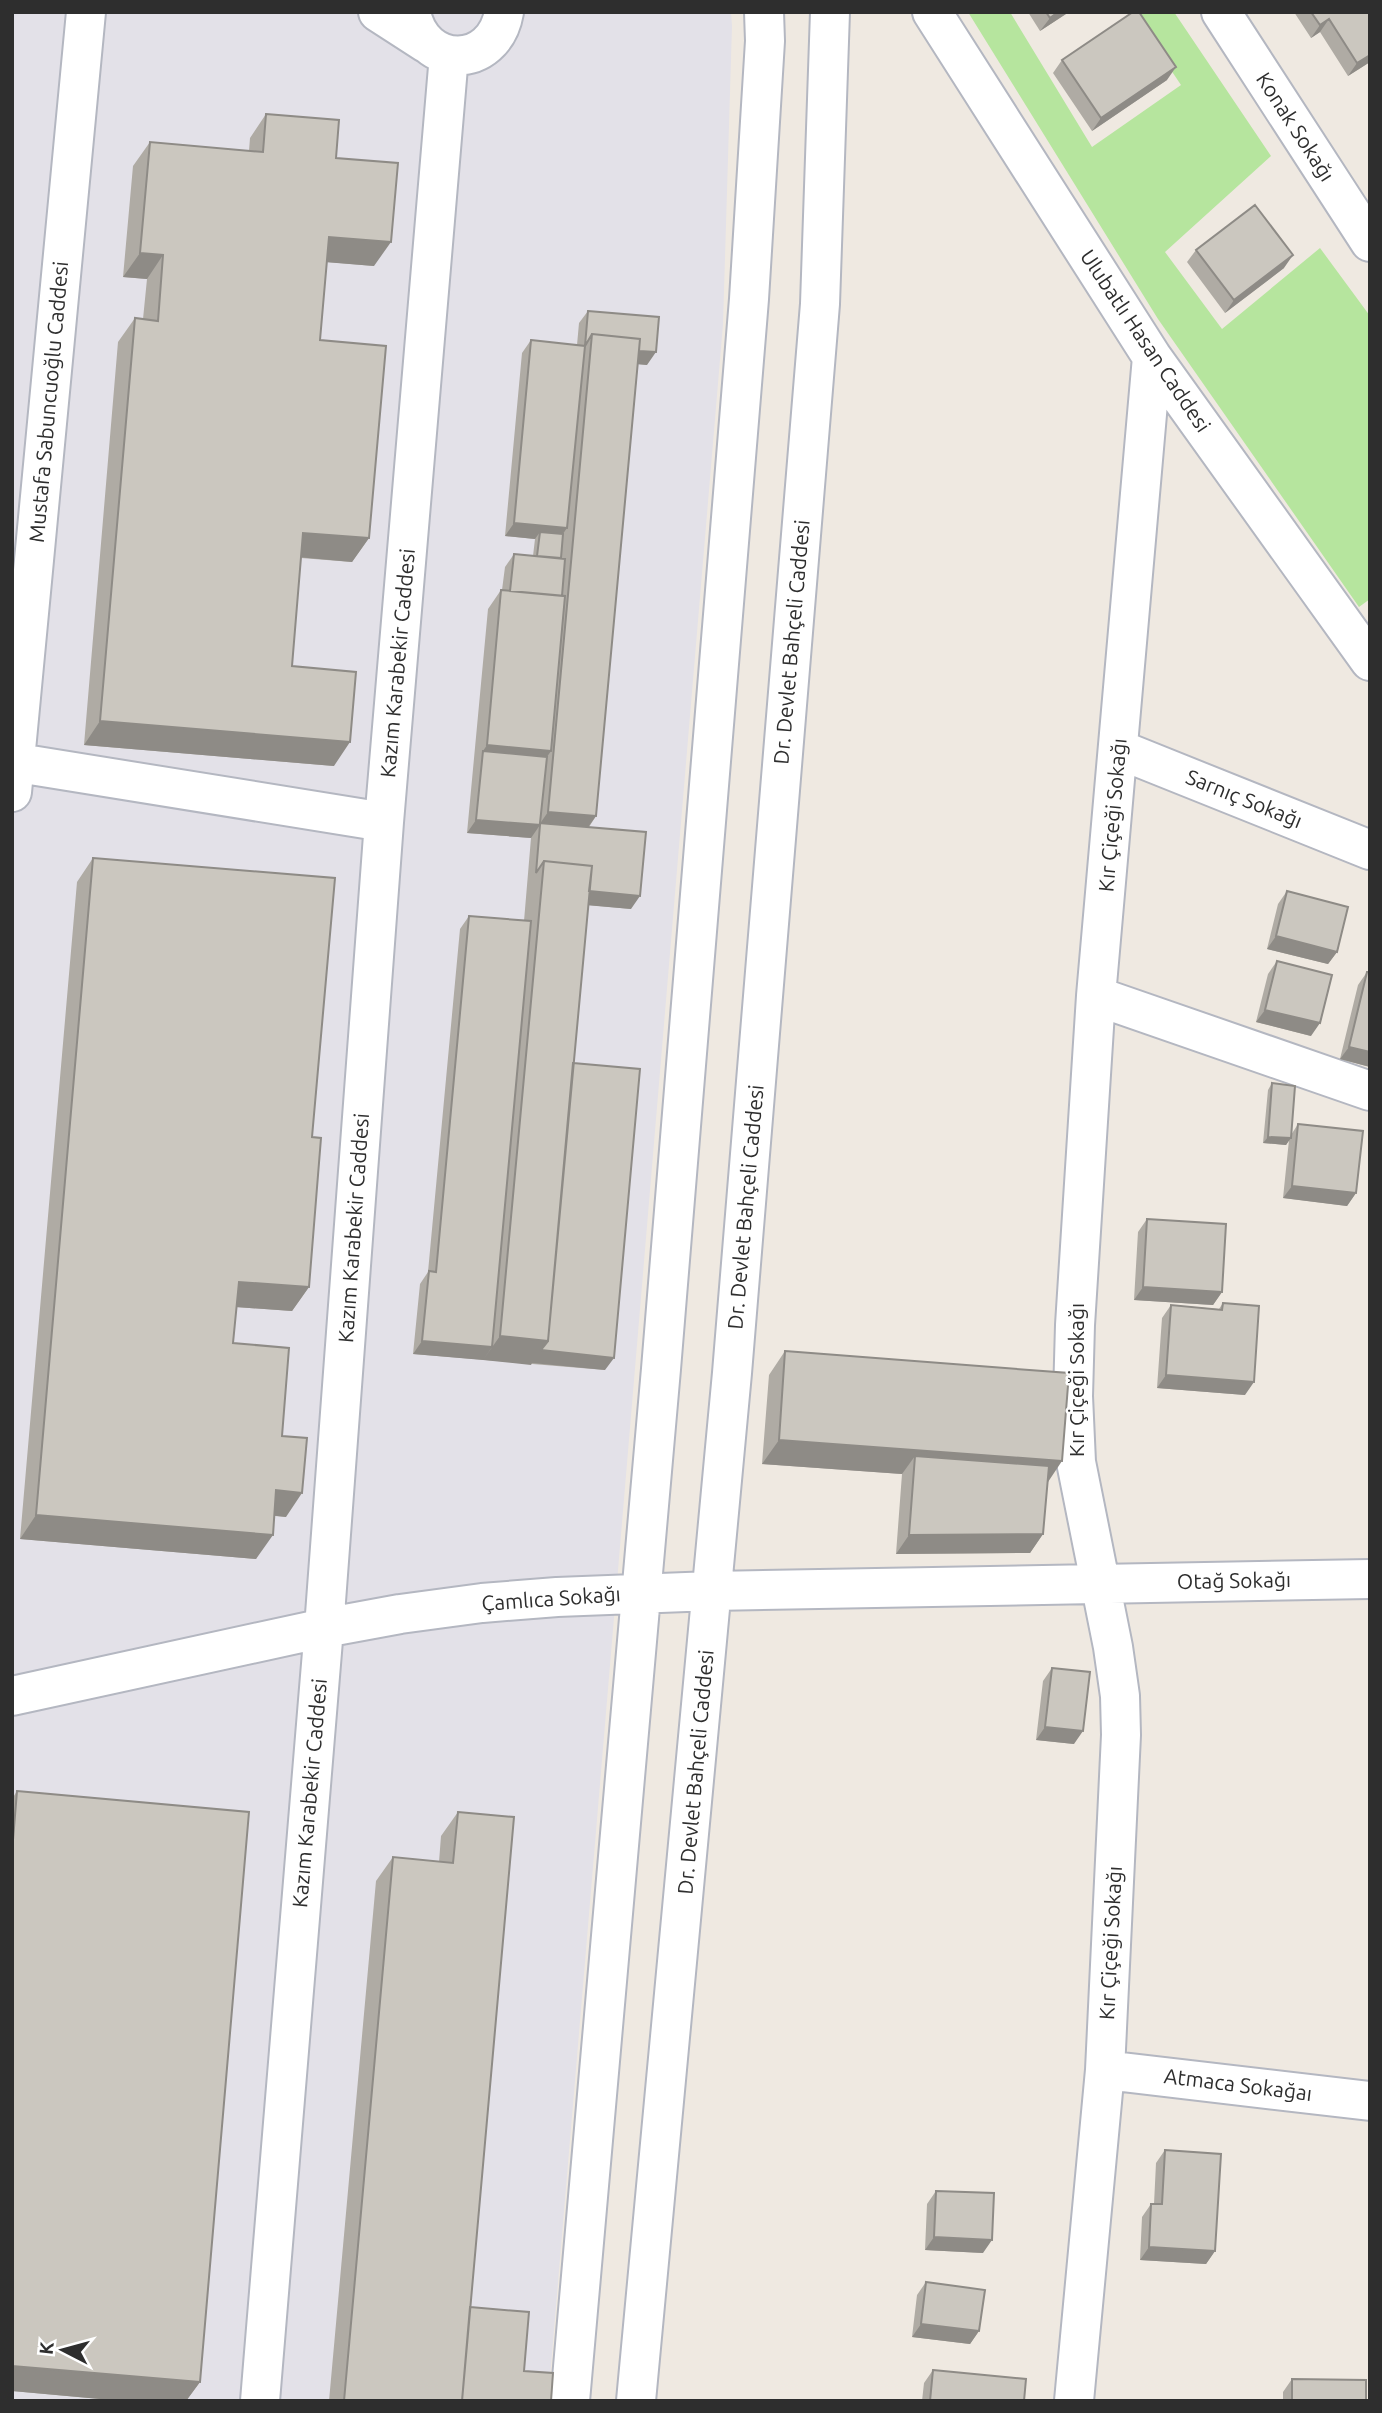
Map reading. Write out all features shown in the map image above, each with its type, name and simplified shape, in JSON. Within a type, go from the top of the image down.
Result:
[{"type":"street","name":"Mustafa Sabuncuoğlu Caddesi","points":[[13,772],[86,12]]},
{"type":"street","points":[[379,12],[465,56],[480,51],[492,41],[501,29],[504,13]]},
{"type":"street","points":[[570,2401],[642,1593],[749,299],[765,41],[764,12]]},
{"type":"street","name":"Dr. Devlet Bahçeli Caddesi","points":[[636,2401],[712,1591],[820,304],[830,12]]},
{"type":"street","name":"Ulubatlı Hasan Caddesi","points":[[932,12],[1152,357],[1370,661]]},
{"type":"street","name":"Konak Sokağı","points":[[1220,12],[1370,242]]},
{"type":"street","name":"Kazım Karabekir Caddesi","points":[[260,2401],[324,1628],[384,822],[429,37]]},
{"type":"street","name":"Kır Çiçeği Sokağı","points":[[1074,2401],[1105,2070],[1121,1735],[1120,1696],[1113,1647],[1076,1462],[1073,1396],[1075,1325],[1096,996],[1152,357]]},
{"type":"street","name":"Sarnıç Sokağı","points":[[1118,749],[1370,850]]},
{"type":"street","points":[[13,772],[384,822]]},
{"type":"street","points":[[1096,996],[1370,1091]]},
{"type":"street","name":"Otağ Sokağı","points":[[1099,1584],[1370,1579]]},
{"type":"street","name":"Çamlıca Sokağı","points":[[12,1696],[324,1628],[482,1603],[642,1593],[1099,1584]]},
{"type":"street","name":"Atmaca Sokağaı","points":[[1105,2070],[1370,2101]]},
{"type":"shaded area","points":[[12,12],[731,12],[723,324],[548,2401],[12,2401]]},
{"type":"green space","points":[[968,12],[1010,12],[1092,147],[1181,85],[1132,12],[1174,12],[1271,156],[1165,252],[1222,329],[1320,248],[1370,316],[1370,599],[1359,607],[1158,319]]},
{"type":"building","points":[[1046,12],[1058,12],[1050,18]]},
{"type":"building","points":[[1133,12],[1139,12],[1176,67],[1101,118],[1062,60]]},
{"type":"building","points":[[1311,12],[1370,12],[1370,55],[1357,63],[1329,19],[1320,25]]},
{"type":"building","points":[[266,114],[339,120],[336,158],[398,163],[391,242],[329,237],[320,340],[386,346],[369,538],[303,533],[292,666],[356,672],[350,742],[100,721],[135,318],[158,321],[163,255],[140,253],[150,142],[263,152]]},
{"type":"building","points":[[1255,205],[1293,255],[1234,300],[1196,250]]},
{"type":"building","points":[[588,311],[659,317],[656,352],[639,351],[640,339],[592,334],[585,346]]},
{"type":"building","points":[[592,334],[640,339],[596,816],[548,812]]},
{"type":"building","points":[[531,340],[585,346],[567,528],[514,523]]},
{"type":"building","points":[[540,532],[563,534],[561,558],[537,556]]},
{"type":"building","points":[[514,554],[565,559],[562,596],[510,591]]},
{"type":"building","points":[[501,590],[565,596],[551,751],[487,745]]},
{"type":"building","points":[[483,751],[547,757],[540,823],[646,832],[640,896],[589,891],[592,866],[544,861],[536,873],[540,825],[476,820]]},
{"type":"building","points":[[93,858],[335,878],[312,1137],[321,1138],[309,1287],[239,1282],[233,1343],[289,1348],[282,1436],[307,1438],[302,1493],[276,1490],[273,1535],[36,1515]]},
{"type":"building","points":[[544,861],[592,866],[548,1341],[500,1336]]},
{"type":"building","points":[[1287,891],[1348,907],[1337,952],[1276,936]]},
{"type":"building","points":[[469,916],[531,921],[492,1347],[422,1341],[429,1271],[436,1272]]},
{"type":"building","points":[[1277,961],[1332,975],[1320,1023],[1265,1010]]},
{"type":"building","points":[[1367,972],[1370,972],[1370,1052],[1349,1047]]},
{"type":"building","points":[[573,1063],[640,1069],[614,1358],[541,1350],[548,1341]]},
{"type":"building","points":[[1272,1083],[1295,1086],[1291,1138],[1268,1137]]},
{"type":"building","points":[[1298,1124],[1363,1131],[1356,1193],[1292,1186]]},
{"type":"building","points":[[1147,1219],[1226,1224],[1222,1292],[1143,1287]]},
{"type":"building","points":[[1223,1303],[1259,1306],[1254,1382],[1166,1375],[1171,1305],[1222,1310]]},
{"type":"building","points":[[785,1351],[1069,1373],[1062,1461],[779,1440]]},
{"type":"building","points":[[915,1456],[1049,1466],[1043,1534],[909,1535]]},
{"type":"building","points":[[1052,1668],[1090,1672],[1083,1731],[1045,1727]]},
{"type":"building","points":[[17,1791],[249,1812],[200,2382],[12,2366],[12,1852]]},
{"type":"building","points":[[458,1812],[514,1817],[462,2401],[344,2401],[393,1857],[453,1863]]},
{"type":"building","points":[[1165,2150],[1221,2154],[1215,2251],[1149,2247],[1151,2204],[1162,2204]]},
{"type":"building","points":[[936,2191],[994,2193],[992,2240],[934,2237]]},
{"type":"building","points":[[926,2282],[985,2290],[979,2331],[921,2324]]},
{"type":"building","points":[[470,2307],[529,2312],[524,2371],[553,2373],[551,2401],[462,2401]]},
{"type":"building","points":[[933,2370],[1026,2379],[1024,2401],[930,2401]]},
{"type":"building","points":[[1292,2379],[1366,2380],[1366,2401],[1292,2401]]}]
